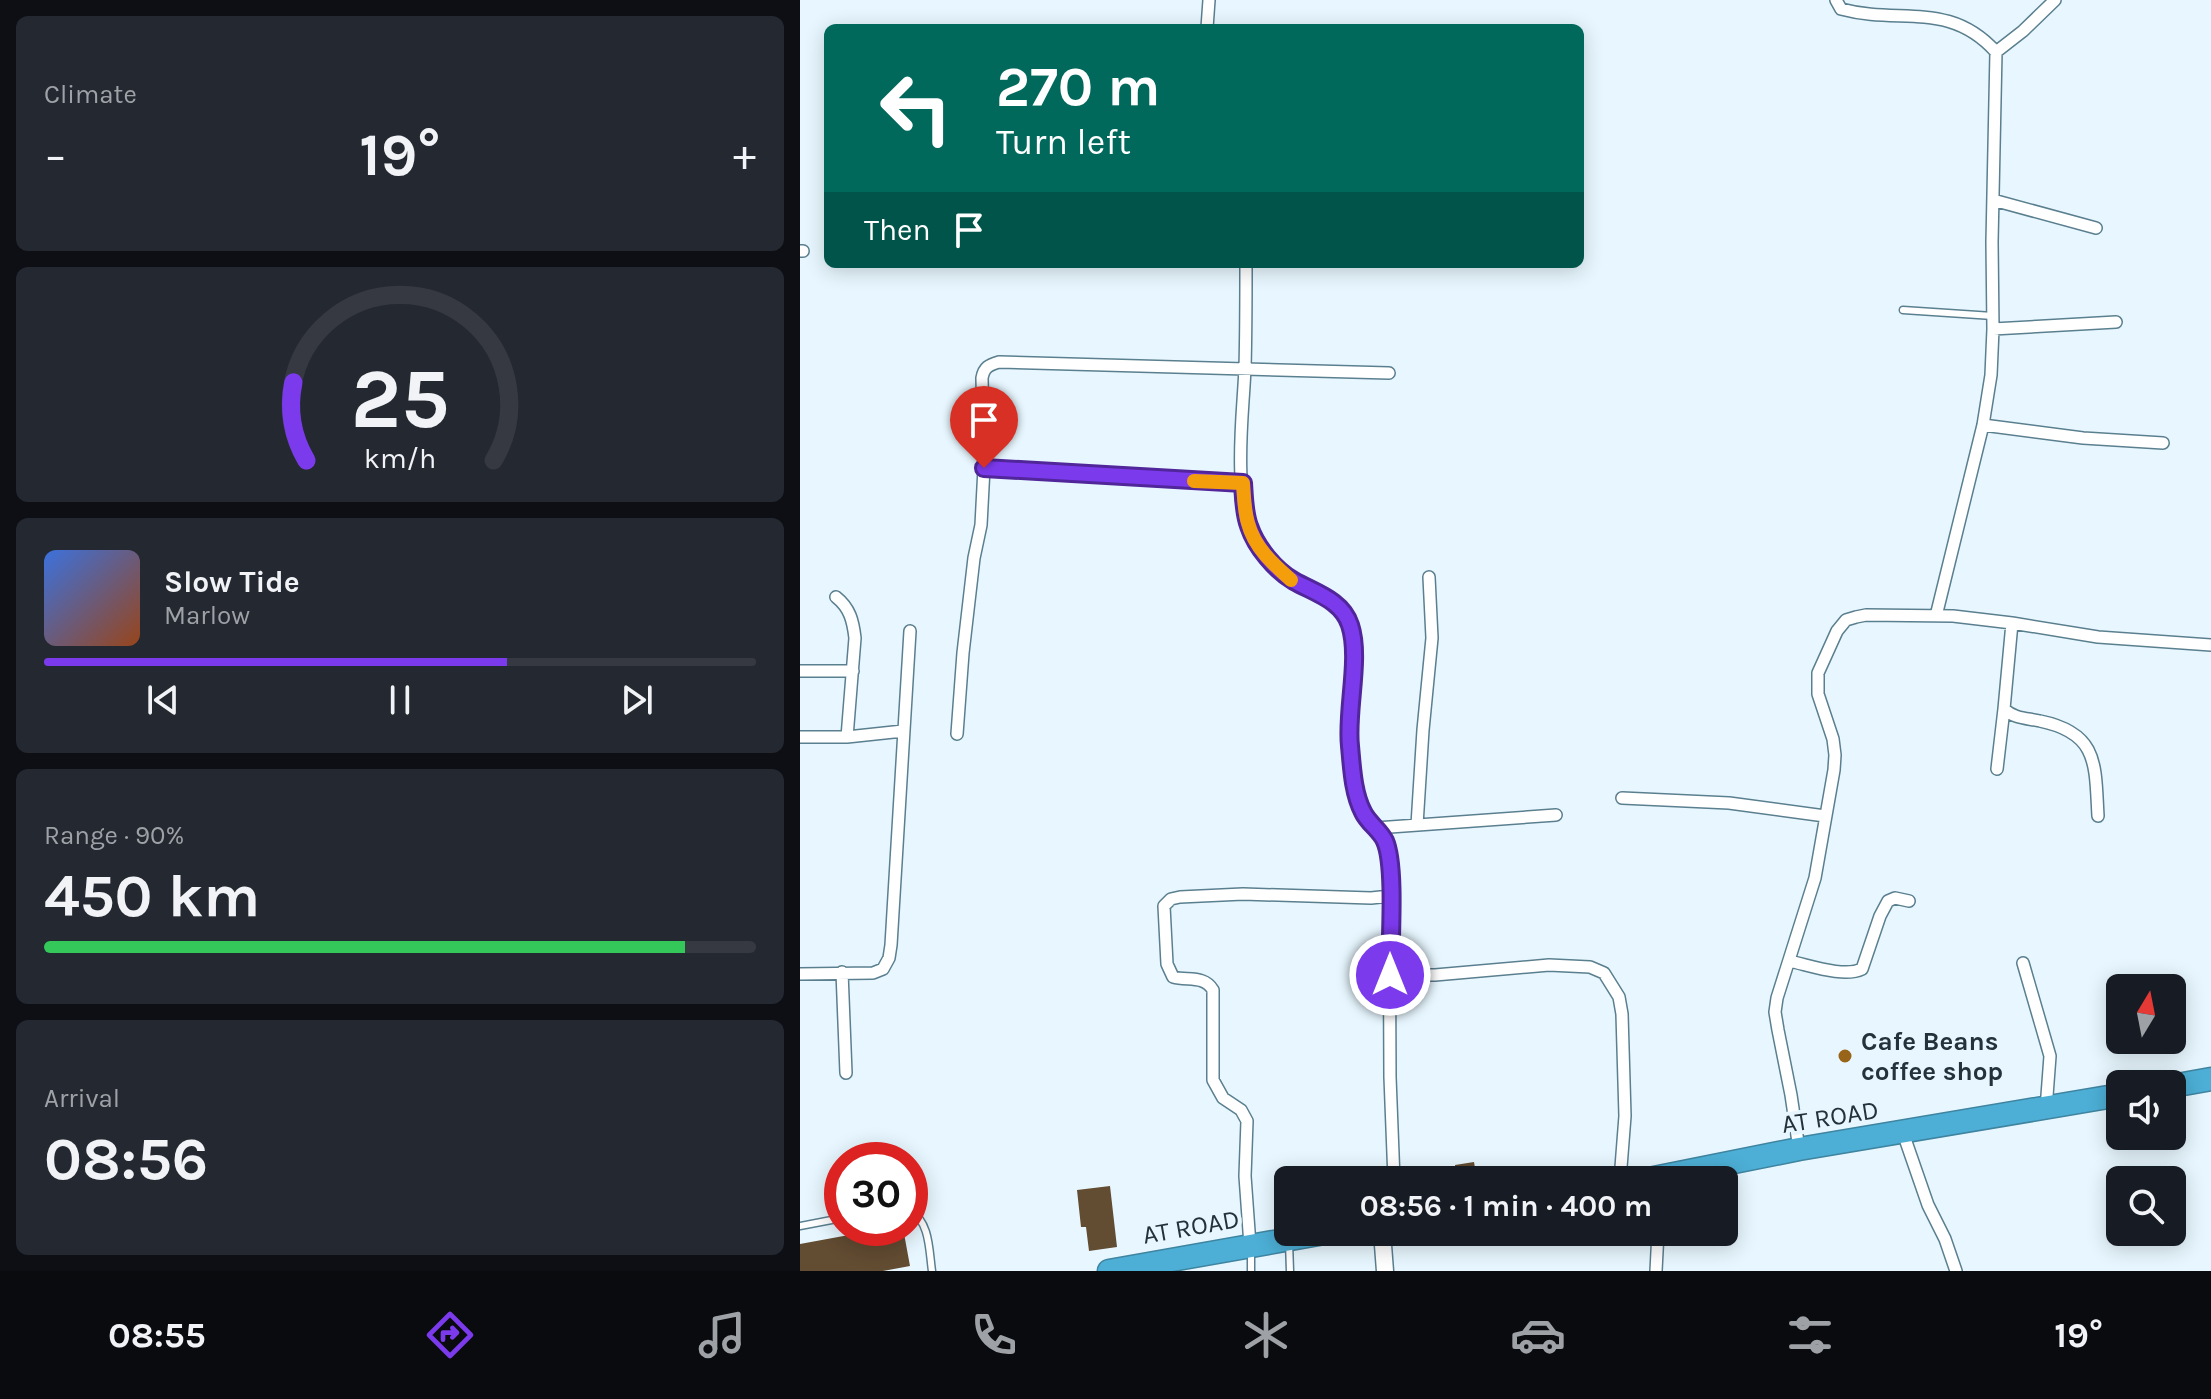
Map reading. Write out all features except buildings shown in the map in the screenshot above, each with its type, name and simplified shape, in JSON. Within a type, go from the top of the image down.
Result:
[{"type":"highway","points":[[2186,1083],[2211,1079]]},
{"type":"highway","name":"AT ROAD","points":[[1718,1166],[1799,1149],[2106,1098]]},
{"type":"highway","name":"AT ROAD","points":[[1110,1271],[1274,1241]]},
{"type":"street","points":[[1207,24],[1209,0]]},
{"type":"street","points":[[1836,0],[1841,9],[1865,14],[1943,18],[1971,30],[1996,52],[1991,375],[1983,425],[1936,616]]},
{"type":"street","points":[[1996,52],[2055,0]]},
{"type":"street","points":[[1993,200],[2096,228]]},
{"type":"street","points":[[1246,268],[1245,368],[1240,445],[1248,523],[1266,557],[1291,579],[1331,600],[1343,612],[1350,624],[1354,644],[1349,742],[1356,793],[1363,813],[1385,842],[1389,861],[1393,1166]]},
{"type":"street","points":[[1993,322],[2116,322]]},
{"type":"street","points":[[957,734],[974,558],[981,525],[984,468],[982,378],[983,371],[990,365],[999,362],[1389,373]]},
{"type":"street","points":[[1983,425],[2083,438],[2163,443]]},
{"type":"street","points":[[984,468],[1243,483]]},
{"type":"street","points":[[1417,825],[1432,638],[1429,577]]},
{"type":"street","points":[[836,597],[846,605],[855,638],[847,737]]},
{"type":"street","points":[[1799,1149],[1775,1012],[1815,878],[1835,755],[1818,694],[1818,673],[1837,631],[1846,620],[1866,615],[1953,616],[2098,637],[2211,645]]},
{"type":"street","points":[[1997,769],[2012,623]]},
{"type":"street","points":[[800,974],[873,973],[883,969],[889,958],[910,631]]},
{"type":"street","points":[[800,671],[853,671]]},
{"type":"street","points":[[2004,709],[2018,717],[2053,724],[2080,737],[2093,759],[2098,816]]},
{"type":"street","points":[[800,737],[847,737],[903,731]]},
{"type":"street","points":[[1622,798],[1729,803],[1825,816]]},
{"type":"street","points":[[1376,828],[1556,815]]},
{"type":"street","points":[[1250,1245],[1245,1176],[1247,1121],[1241,1110],[1223,1098],[1213,1080],[1211,986],[1200,979],[1173,977],[1169,972],[1164,906],[1171,899],[1180,897],[1243,894],[1390,896]]},
{"type":"street","points":[[1789,961],[1845,972],[1862,969],[1888,901],[1895,898],[1909,901]]},
{"type":"street","points":[[2023,963],[2050,1056],[2046,1109]]},
{"type":"street","points":[[1390,975],[1435,975],[1549,965],[1590,967],[1604,973],[1619,997],[1622,1014],[1625,1116],[1621,1166]]},
{"type":"street","points":[[842,972],[846,1073]]},
{"type":"street","points":[[1903,1133],[1928,1205],[1956,1271]]},
{"type":"street","points":[[1383,1246],[1385,1271]]},
{"type":"street","points":[[1656,1271],[1657,1246]]},
{"type":"lane","points":[[1903,310],[1993,322]]},
{"type":"lane","points":[[800,1226],[824,1221]]},
{"type":"lane","points":[[928,1245],[932,1271]]},
{"type":"lane","points":[[1250,1245],[1251,1271]]},
{"type":"lane","points":[[1289,1246],[1290,1271]]},
{"type":"slow traffic","points":[[1194,481],[1243,483],[1248,523],[1253,536],[1266,557],[1291,580]]},
{"type":"place","name":"Cafe Beans coffee shop","points":[[1845,1056]]},
{"type":"route","points":[[984,468],[1243,483],[1248,523],[1266,557],[1291,579],[1331,600],[1350,624],[1354,644],[1349,742],[1356,793],[1363,813],[1385,842],[1389,861],[1390,975]]}]
